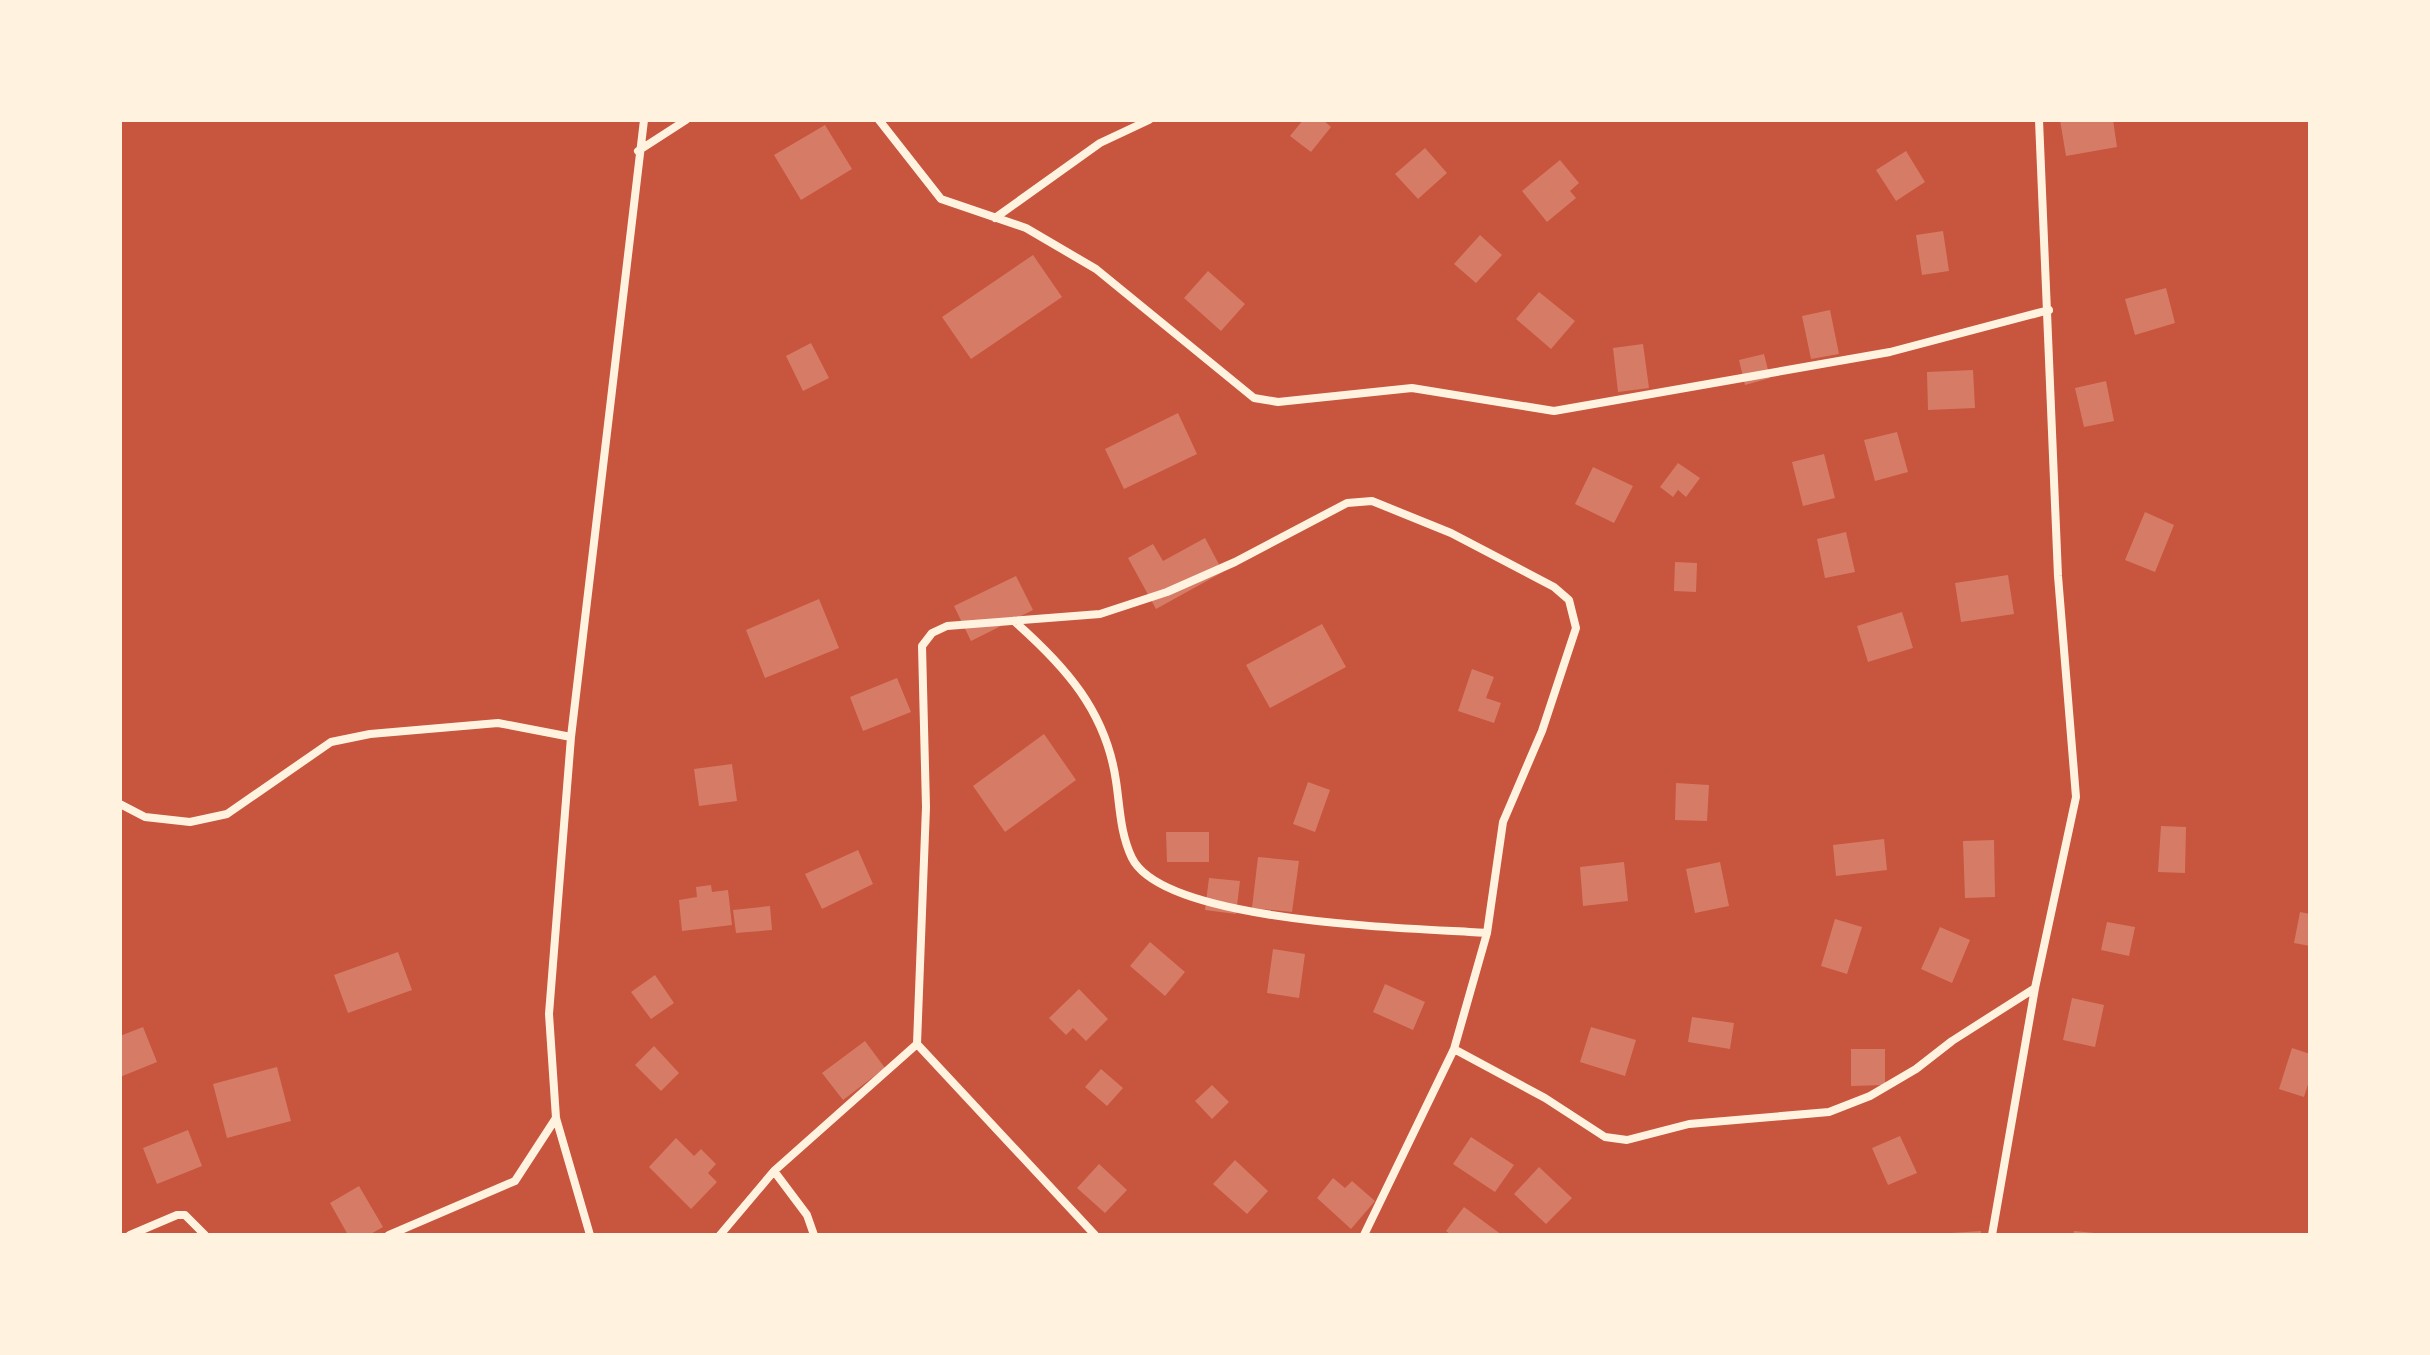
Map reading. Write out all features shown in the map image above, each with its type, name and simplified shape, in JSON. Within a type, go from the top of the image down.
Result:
[{"type":"street","points":[[590,1235],[556,1118],[549,1014],[571,737],[644,120]]},
{"type":"street","points":[[638,151],[686,120]]},
{"type":"street","points":[[879,120],[941,199],[1026,228],[1096,269],[1254,398],[1278,402],[1412,388],[1554,411],[1890,352],[2049,310]]},
{"type":"street","points":[[995,218],[1100,143],[1149,120]]},
{"type":"street","points":[[1992,1235],[2035,988],[2076,797],[2058,576],[2039,120]]},
{"type":"street","points":[[1095,1235],[917,1044],[926,807],[922,646],[932,633],[947,626],[1100,614],[1167,592],[1235,562],[1336,508],[1372,501],[1451,533],[1554,587],[1569,600],[1576,628],[1542,731],[1503,822],[1487,933],[1454,1049],[1364,1235]]},
{"type":"street","points":[[1014,621],[1070,674],[1095,708],[1116,778],[1121,824],[1127,843],[1132,858],[1150,878],[1176,891],[1244,911],[1326,922],[1487,933]]},
{"type":"street","points":[[120,804],[145,817],[190,822],[227,814],[331,742],[370,734],[498,723],[571,737]]},
{"type":"street","points":[[1454,1049],[1545,1098],[1605,1137],[1627,1140],[1689,1124],[1829,1112],[1870,1096],[1916,1069],[1952,1041],[2035,988]]},
{"type":"street","points":[[720,1235],[774,1171],[917,1044]]},
{"type":"street","points":[[389,1235],[515,1181],[556,1118]]},
{"type":"street","points":[[774,1171],[807,1215],[814,1235]]},
{"type":"street","points":[[130,1235],[185,1215],[205,1235]]},
{"type":"building","points":[[1303,120],[1323,120],[1331,127],[1311,152],[1290,136]]},
{"type":"building","points":[[2060,120],[2113,120],[2117,147],[2066,156]]},
{"type":"building","points":[[825,125],[852,169],[801,200],[774,155]]},
{"type":"building","points":[[1425,148],[1447,173],[1418,199],[1395,174]]},
{"type":"building","points":[[1906,151],[1925,182],[1896,201],[1876,170]]},
{"type":"building","points":[[1560,160],[1579,183],[1570,191],[1576,198],[1547,222],[1522,191]]},
{"type":"building","points":[[1943,231],[1949,271],[1922,275],[1916,235]]},
{"type":"building","points":[[1480,235],[1502,255],[1476,283],[1454,264]]},
{"type":"building","points":[[1033,255],[1062,297],[971,359],[942,317]]},
{"type":"building","points":[[1208,271],[1245,304],[1221,331],[1184,298]]},
{"type":"building","points":[[2166,288],[2175,323],[2135,335],[2125,299]]},
{"type":"building","points":[[1539,292],[1575,321],[1551,349],[1516,319]]},
{"type":"building","points":[[1830,310],[1839,354],[1811,359],[1802,316]]},
{"type":"building","points":[[811,343],[829,378],[803,391],[786,356]]},
{"type":"building","points":[[1643,344],[1649,388],[1618,392],[1613,348]]},
{"type":"building","points":[[1764,354],[1770,378],[1745,385],[1739,360]]},
{"type":"building","points":[[1973,370],[1975,408],[1928,410],[1927,372]]},
{"type":"building","points":[[2106,381],[2114,421],[2084,427],[2075,388]]},
{"type":"building","points":[[1178,413],[1197,454],[1124,489],[1105,449]]},
{"type":"building","points":[[1897,432],[1908,472],[1875,481],[1864,440]]},
{"type":"building","points":[[1824,454],[1835,498],[1803,506],[1792,462]]},
{"type":"building","points":[[1678,463],[1700,478],[1686,497],[1678,490],[1673,497],[1660,487]]},
{"type":"building","points":[[1593,467],[1633,486],[1614,523],[1575,504]]},
{"type":"building","points":[[2145,512],[2174,525],[2155,572],[2125,560]]},
{"type":"building","points":[[1846,532],[1855,572],[1825,578],[1817,539]]},
{"type":"building","points":[[1205,538],[1223,572],[1156,609],[1128,558],[1153,544],[1163,561]]},
{"type":"building","points":[[1675,562],[1697,563],[1696,592],[1674,591]]},
{"type":"building","points":[[2008,575],[2014,614],[1961,622],[1955,583]]},
{"type":"building","points":[[1016,576],[1033,610],[971,641],[954,606]]},
{"type":"building","points":[[819,599],[839,648],[765,678],[746,630]]},
{"type":"building","points":[[1902,612],[1913,648],[1868,662],[1857,626]]},
{"type":"building","points":[[1322,624],[1346,667],[1270,708],[1246,665]]},
{"type":"building","points":[[1472,669],[1494,677],[1486,698],[1501,703],[1494,723],[1458,711]]},
{"type":"building","points":[[897,678],[911,712],[863,731],[850,697]]},
{"type":"building","points":[[1044,734],[1076,780],[1005,832],[973,786]]},
{"type":"building","points":[[732,764],[737,801],[699,806],[694,769]]},
{"type":"building","points":[[1308,782],[1330,790],[1315,832],[1293,824]]},
{"type":"building","points":[[1676,783],[1709,785],[1707,821],[1675,820]]},
{"type":"building","points":[[2161,826],[2186,827],[2185,873],[2158,872]]},
{"type":"building","points":[[1166,832],[1209,832],[1209,862],[1167,862]]},
{"type":"building","points":[[1884,839],[1887,870],[1836,876],[1833,845]]},
{"type":"building","points":[[1994,840],[1995,897],[1965,898],[1963,841]]},
{"type":"building","points":[[858,850],[873,884],[822,909],[805,874]]},
{"type":"building","points":[[1258,857],[1299,861],[1292,912],[1252,908]]},
{"type":"building","points":[[1624,862],[1628,901],[1583,906],[1580,867]]},
{"type":"building","points":[[1720,862],[1729,906],[1695,913],[1686,869]]},
{"type":"building","points":[[1209,878],[1240,881],[1236,914],[1205,910]]},
{"type":"building","points":[[711,885],[712,892],[728,890],[732,925],[682,931],[679,900],[697,897],[696,887]]},
{"type":"building","points":[[770,906],[772,930],[736,933],[733,910]]},
{"type":"building","points":[[2300,912],[2310,914],[2310,946],[2294,943]]},
{"type":"building","points":[[1835,919],[1862,927],[1847,974],[1821,966]]},
{"type":"building","points":[[2107,922],[2135,927],[2129,956],[2101,950]]},
{"type":"building","points":[[1940,927],[1970,940],[1952,983],[1921,969]]},
{"type":"building","points":[[1150,942],[1185,972],[1165,996],[1130,966]]},
{"type":"building","points":[[1273,949],[1305,954],[1299,998],[1267,993]]},
{"type":"building","points":[[398,952],[412,990],[348,1013],[334,975]]},
{"type":"building","points":[[655,975],[674,1003],[651,1019],[631,992]]},
{"type":"building","points":[[1385,984],[1425,1002],[1413,1030],[1373,1012]]},
{"type":"building","points":[[1079,989],[1108,1019],[1086,1041],[1073,1028],[1066,1035],[1049,1018]]},
{"type":"building","points":[[2072,998],[2104,1005],[2095,1047],[2063,1040]]},
{"type":"building","points":[[1692,1017],[1734,1023],[1730,1049],[1688,1042]]},
{"type":"building","points":[[143,1027],[157,1062],[120,1077],[120,1036]]},
{"type":"building","points":[[1591,1027],[1636,1040],[1625,1076],[1580,1062]]},
{"type":"building","points":[[865,1041],[885,1068],[843,1100],[822,1073]]},
{"type":"building","points":[[654,1046],[679,1073],[661,1091],[635,1065]]},
{"type":"building","points":[[2292,1048],[2310,1054],[2310,1078],[2304,1097],[2279,1089]]},
{"type":"building","points":[[1851,1049],[1885,1049],[1885,1085],[1851,1086]]},
{"type":"building","points":[[277,1067],[291,1121],[227,1138],[213,1084]]},
{"type":"building","points":[[1101,1069],[1123,1088],[1107,1106],[1085,1087]]},
{"type":"building","points":[[1212,1085],[1229,1102],[1212,1119],[1195,1101]]},
{"type":"building","points":[[188,1130],[202,1166],[157,1184],[143,1148]]},
{"type":"building","points":[[1900,1136],[1917,1173],[1888,1185],[1872,1148]]},
{"type":"building","points":[[1471,1137],[1514,1165],[1495,1192],[1453,1164]]},
{"type":"building","points":[[676,1138],[694,1156],[701,1149],[716,1164],[708,1173],[717,1182],[691,1209],[649,1167]]},
{"type":"building","points":[[1235,1160],[1268,1191],[1247,1214],[1213,1184]]},
{"type":"building","points":[[1099,1164],[1127,1190],[1105,1213],[1077,1188]]},
{"type":"building","points":[[1539,1167],[1572,1198],[1546,1224],[1514,1194]]},
{"type":"building","points":[[1333,1178],[1345,1188],[1352,1181],[1375,1201],[1351,1229],[1317,1198]]},
{"type":"building","points":[[359,1186],[383,1227],[369,1235],[348,1235],[330,1203]]},
{"type":"building","points":[[1464,1207],[1502,1235],[1451,1235],[1446,1231]]},
{"type":"building","points":[[1981,1231],[1981,1235],[1951,1235],[1951,1233]]},
{"type":"building","points":[[2074,1231],[2095,1233],[2095,1235],[2073,1235]]}]
